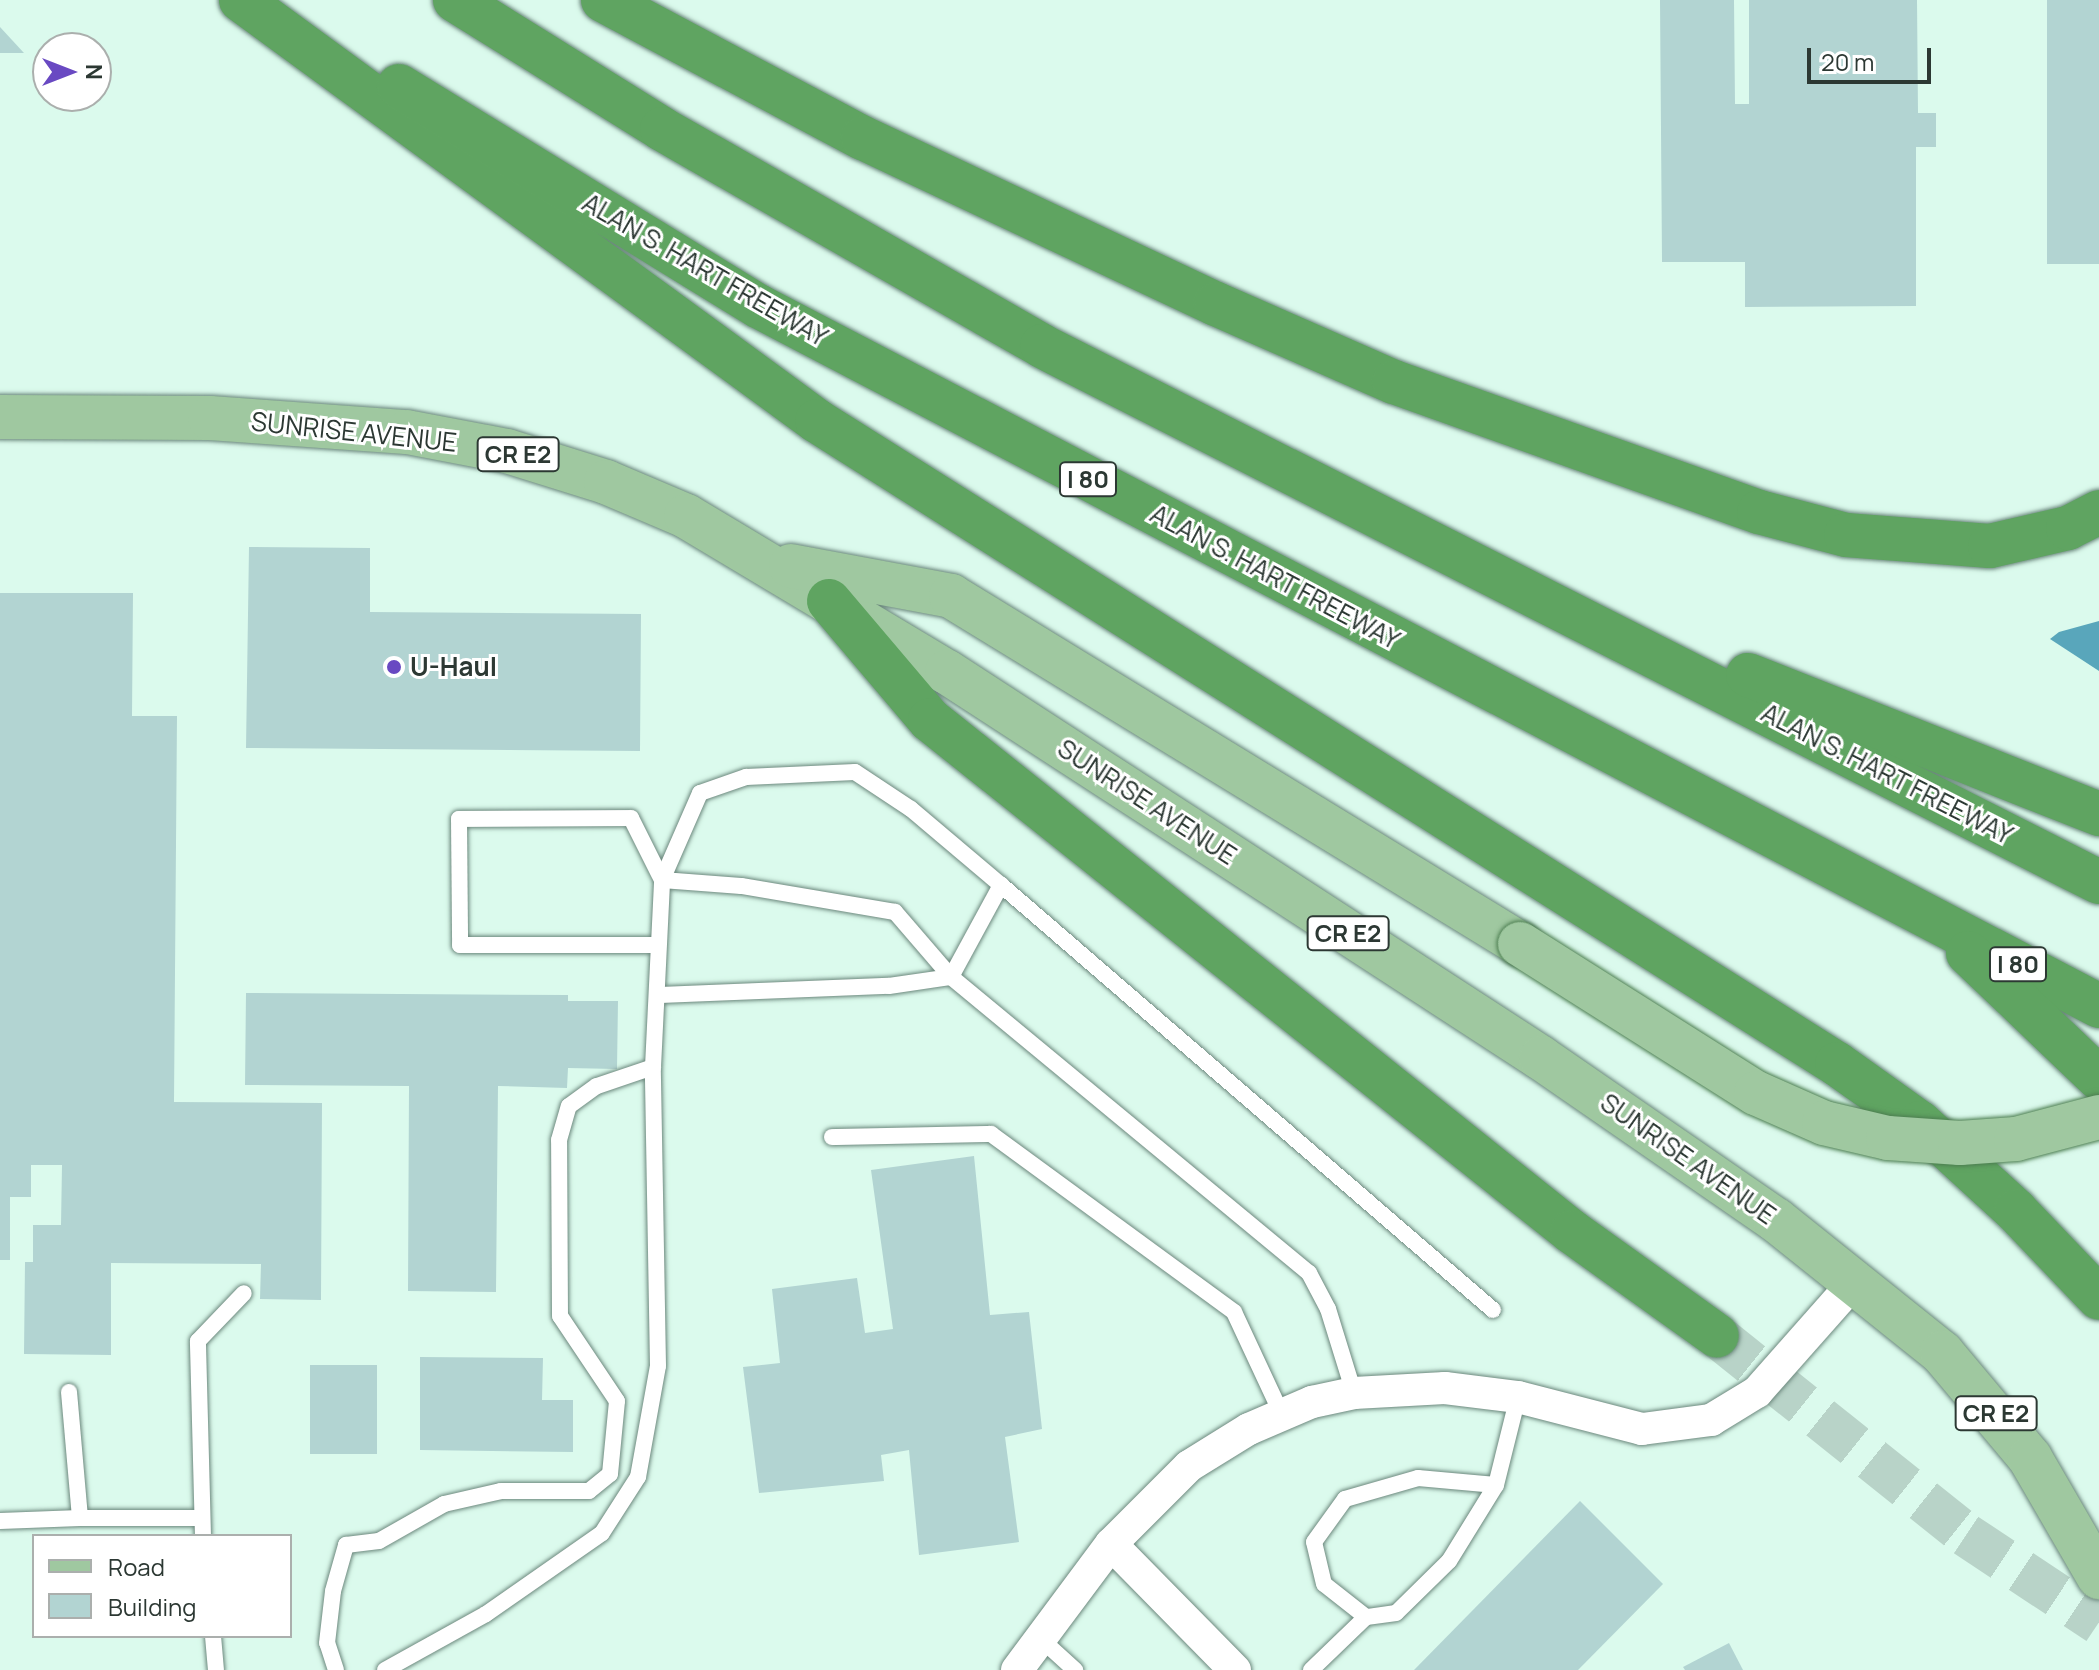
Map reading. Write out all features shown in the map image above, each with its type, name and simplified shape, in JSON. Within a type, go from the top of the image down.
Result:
[{"type":"highway","points":[[241,0],[817,421],[1837,1064],[1920,1123],[2016,1211],[2099,1298]]},
{"type":"highway","name":"ALAN S. HART FREEWAY","points":[[259,0],[758,306],[2099,1006]]},
{"type":"highway","name":"ALAN S. HART FREEWAY","points":[[455,0],[662,129],[1042,346],[2099,882]]},
{"type":"highway","points":[[603,0],[863,138],[1202,298],[1394,382],[1759,512],[1846,535],[1990,546],[2068,528],[2099,512]]},
{"type":"highway","points":[[1449,552],[2099,814]]},
{"type":"highway","points":[[829,601],[930,720],[1572,1232],[1717,1336]]},
{"type":"highway","points":[[1938,923],[2099,1078]]},
{"type":"main road","name":"SUNRISE AVENUE","points":[[0,417],[310,423],[507,451],[672,511],[761,560],[1541,1058],[1856,1280],[1925,1337],[1990,1407],[2030,1458],[2099,1577]]},
{"type":"main road","points":[[761,560],[951,596],[1520,944],[1756,1093],[1824,1123],[1888,1138],[1960,1143],[2016,1139],[2099,1117]]},
{"type":"street","points":[[1017,1670],[1111,1544],[1189,1466],[1282,1415],[1354,1393],[1445,1388],[1518,1397],[1642,1429],[1711,1420],[1757,1392],[1856,1280]]},
{"type":"street","points":[[1111,1544],[1235,1670]]},
{"type":"lane","points":[[385,1670],[486,1614],[561,1565],[602,1533],[638,1477],[658,1366],[653,1067],[660,995],[658,945],[662,880],[700,793],[746,777],[855,772],[911,809],[1493,1310]]},
{"type":"lane","points":[[658,945],[460,945],[459,819],[631,818],[662,880]]},
{"type":"lane","points":[[662,880],[741,886],[895,912],[951,977],[1309,1273],[1325,1300],[1354,1393]]},
{"type":"lane","points":[[951,977],[1001,885]]},
{"type":"lane","points":[[660,995],[889,986],[951,977]]},
{"type":"lane","points":[[336,1670],[327,1643],[333,1591],[346,1545],[379,1541],[444,1504],[501,1491],[589,1491],[610,1474],[617,1401],[560,1316],[559,1140],[569,1106],[597,1086],[653,1067]]},
{"type":"lane","points":[[832,1137],[991,1134],[1234,1312],[1282,1415]]},
{"type":"lane","points":[[203,1534],[198,1341],[244,1293]]},
{"type":"lane","points":[[69,1392],[80,1518]]},
{"type":"lane","points":[[1311,1670],[1366,1617],[1396,1613],[1449,1561],[1496,1485],[1518,1397]]},
{"type":"lane","points":[[1366,1617],[1324,1584],[1314,1542],[1345,1499],[1418,1478],[1496,1485]]},
{"type":"lane","points":[[0,1521],[201,1518]]},
{"type":"lane","points":[[213,1638],[216,1670]]},
{"type":"lane","points":[[1042,1640],[1075,1670]]},
{"type":"water","points":[[2099,621],[2099,671],[2050,639],[2059,632]]},
{"type":"building","points":[[1660,0],[1734,0],[1735,104],[1749,104],[1749,0],[1917,0],[1918,113],[1936,113],[1936,147],[1916,147],[1916,306],[1745,307],[1745,262],[1662,262]]},
{"type":"building","points":[[2047,0],[2099,0],[2099,264],[2047,264]]},
{"type":"building","points":[[0,27],[24,53],[0,53]]},
{"type":"building","points":[[249,547],[370,548],[370,612],[641,614],[640,751],[246,748]]},
{"type":"building","points":[[0,593],[133,593],[132,716],[177,716],[174,1102],[322,1103],[321,1300],[260,1299],[261,1264],[111,1263],[111,1355],[24,1354],[25,1262],[33,1262],[33,1225],[61,1225],[62,1165],[31,1165],[31,1197],[10,1197],[10,1260],[0,1260]]},
{"type":"building","points":[[246,993],[568,995],[568,1001],[618,1001],[617,1069],[568,1068],[567,1088],[498,1086],[496,1292],[408,1291],[409,1086],[245,1085]]},
{"type":"building","points":[[974,1156],[990,1315],[1029,1312],[1042,1429],[1005,1437],[1019,1542],[919,1555],[909,1450],[881,1455],[884,1481],[759,1493],[743,1367],[780,1363],[772,1289],[857,1278],[865,1333],[893,1329],[871,1170]]},
{"type":"building","points":[[420,1357],[543,1358],[542,1400],[573,1400],[573,1452],[420,1450]]},
{"type":"building","points":[[310,1365],[377,1365],[377,1454],[310,1454]]},
{"type":"building","points":[[1580,1501],[1663,1584],[1578,1670],[1414,1670]]},
{"type":"building","points":[[1729,1643],[1743,1670],[1685,1670],[1683,1667]]},
{"type":"tunnel","points":[[1717,1336],[1966,1535],[2099,1623]]},
{"type":"place","name":"U-Haul","points":[[394,667]]}]
